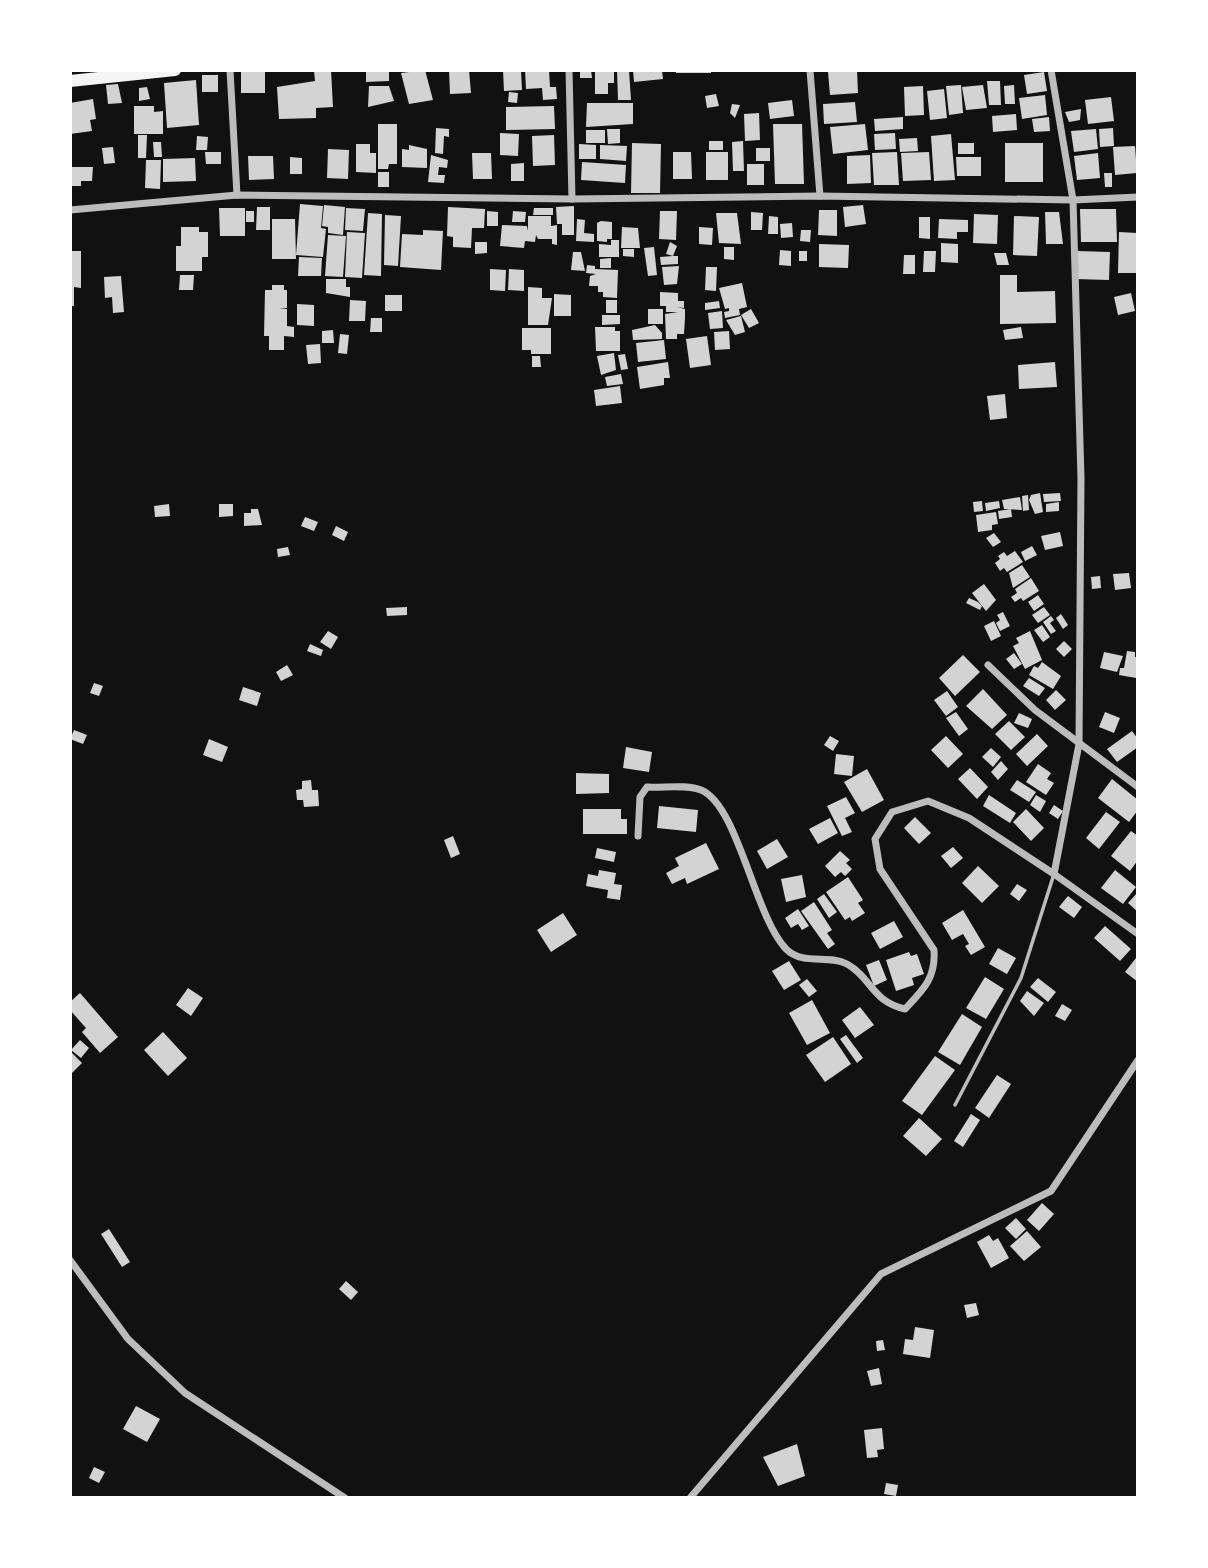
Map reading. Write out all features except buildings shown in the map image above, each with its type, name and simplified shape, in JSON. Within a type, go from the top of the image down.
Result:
[{"type":"main road","points":[[70,81],[175,70]]},
{"type":"street","points":[[230,70],[237,195]]},
{"type":"street","points":[[569,70],[572,199]]},
{"type":"street","points":[[810,70],[820,196]]},
{"type":"street","points":[[1051,70],[1073,200],[1081,478],[1079,744],[1054,874]]},
{"type":"street","points":[[70,210],[237,195],[572,199],[820,196],[1073,200],[1138,197]]},
{"type":"street","points":[[988,665],[1035,710],[1138,787]]},
{"type":"street","points":[[638,835],[640,797],[648,787],[700,789],[719,803],[757,897],[786,949],[803,959],[831,959],[849,965],[886,1004],[905,1009],[930,983],[935,967],[934,950],[880,869],[875,839],[892,812],[928,801],[969,818],[1138,934]]},
{"type":"street","points":[[690,1498],[881,1274],[1051,1191],[1138,1060]]},
{"type":"street","points":[[70,1260],[128,1339],[185,1393],[345,1498]]},
{"type":"lane","points":[[955,1105],[1021,978],[1054,874]]}]
